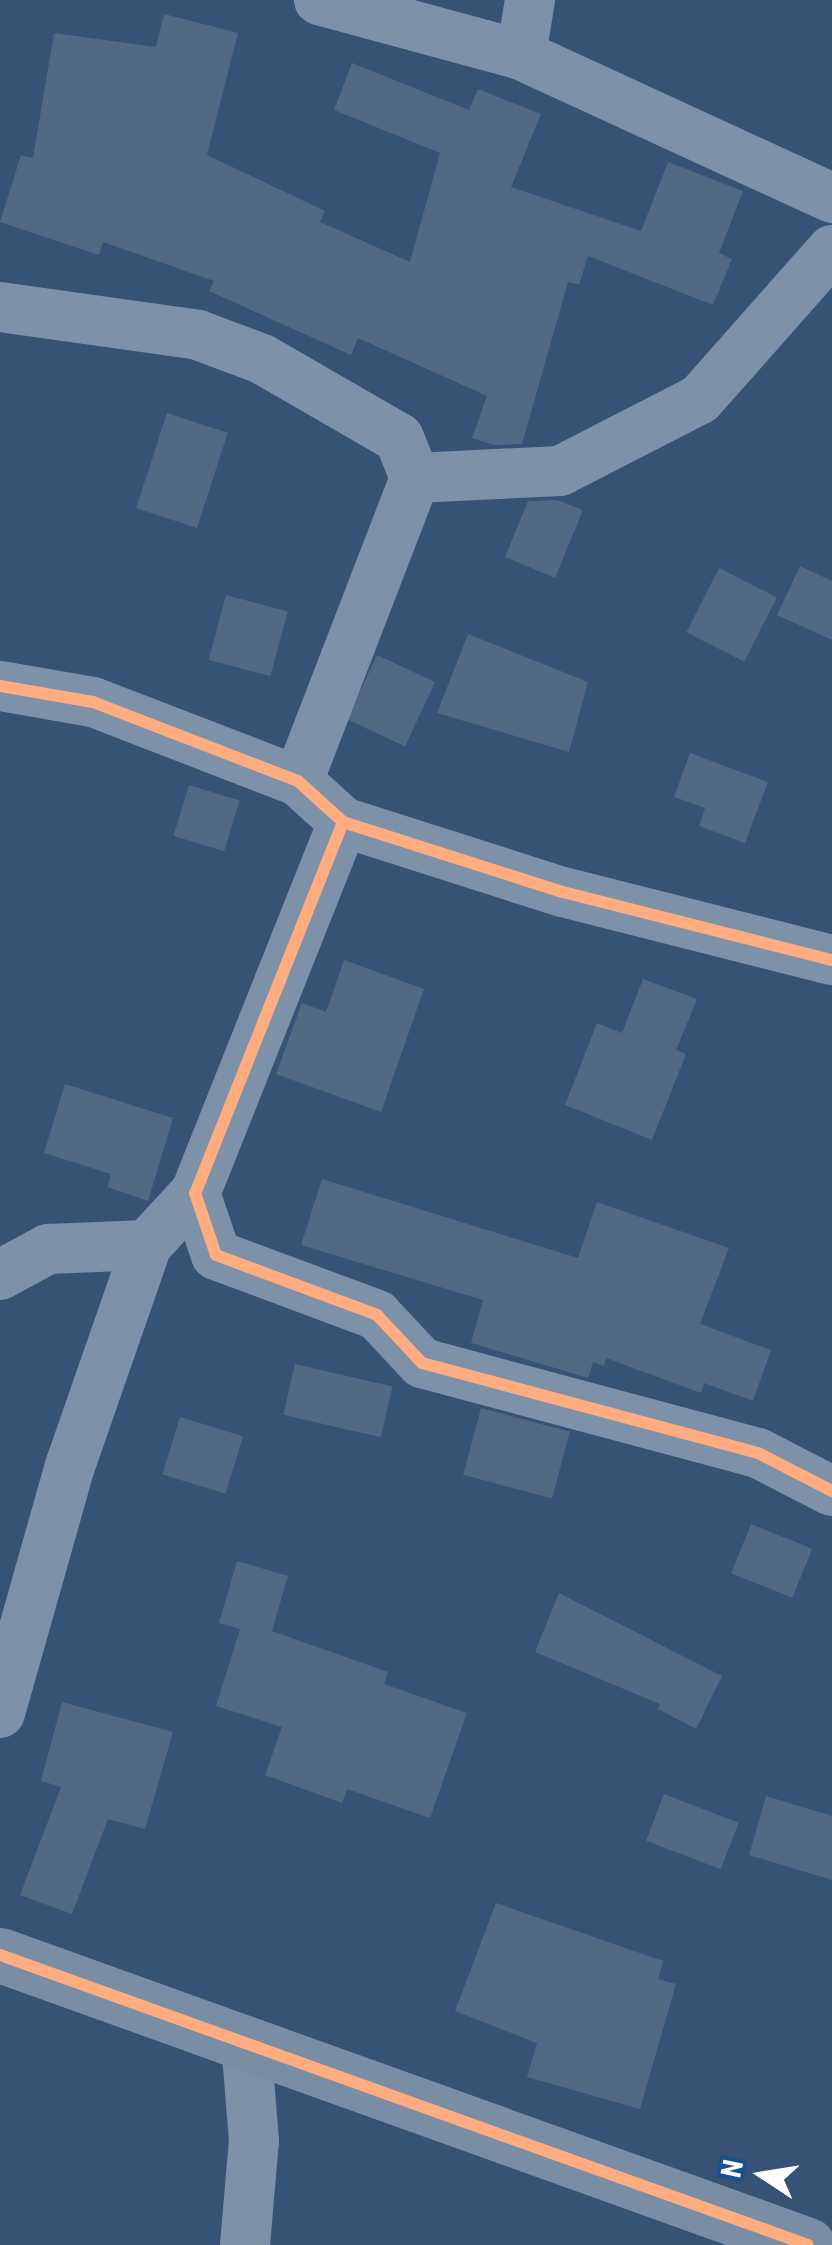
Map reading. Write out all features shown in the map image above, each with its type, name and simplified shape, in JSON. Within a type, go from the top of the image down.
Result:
[{"type":"street","points":[[520,54],[530,0]]},
{"type":"street","points":[[330,1],[520,54],[832,198]]},
{"type":"street","points":[[415,478],[560,470],[700,399],[832,250]]},
{"type":"street","points":[[0,307],[198,335],[262,359],[398,438],[415,478],[298,781]]},
{"type":"street","points":[[0,686],[93,702],[298,781],[343,822],[563,892],[832,960]]},
{"type":"street","points":[[0,1713],[70,1466],[147,1245],[195,1193],[343,822]]},
{"type":"street","points":[[195,1193],[216,1255],[377,1315],[422,1364],[758,1453],[832,1491]]},
{"type":"street","points":[[0,1275],[48,1249],[147,1245]]},
{"type":"street","points":[[0,1956],[808,2245]]},
{"type":"street","points":[[245,2245],[254,2141],[246,2042]]},
{"type":"building","points":[[164,14],[238,33],[207,155],[325,211],[320,222],[410,262],[440,153],[334,110],[352,63],[469,110],[478,89],[541,114],[511,187],[641,231],[668,162],[743,191],[719,253],[732,259],[713,305],[588,256],[579,285],[568,282],[522,444],[494,445],[472,438],[487,396],[358,338],[351,355],[209,291],[214,281],[103,242],[99,255],[0,222],[21,155],[33,158],[54,33],[156,47]]},
{"type":"building","points":[[167,413],[228,433],[197,528],[136,508]]},
{"type":"building","points":[[557,500],[583,510],[555,578],[505,557],[528,501]]},
{"type":"building","points":[[800,566],[832,581],[832,640],[777,615]]},
{"type":"building","points":[[719,568],[777,598],[744,662],[686,632]]},
{"type":"building","points":[[226,595],[288,612],[270,676],[209,660]]},
{"type":"building","points":[[468,634],[588,682],[569,752],[437,713]]},
{"type":"building","points":[[377,655],[435,682],[405,746],[347,719]]},
{"type":"building","points":[[690,753],[768,782],[745,843],[699,826],[705,808],[674,797]]},
{"type":"building","points":[[189,785],[240,800],[224,851],[174,836]]},
{"type":"building","points":[[344,960],[424,989],[381,1112],[276,1074],[302,1003],[326,1012]]},
{"type":"building","points":[[643,979],[697,999],[676,1050],[686,1054],[652,1140],[565,1105],[597,1023],[622,1033]]},
{"type":"building","points":[[65,1084],[173,1118],[148,1201],[107,1187],[111,1174],[44,1153]]},
{"type":"building","points":[[322,1179],[578,1258],[597,1202],[729,1248],[700,1324],[771,1350],[753,1401],[704,1383],[701,1393],[606,1358],[604,1366],[593,1362],[588,1378],[471,1343],[483,1300],[301,1245]]},
{"type":"building","points":[[295,1364],[392,1386],[381,1437],[283,1415]]},
{"type":"building","points":[[481,1408],[570,1432],[552,1498],[463,1475]]},
{"type":"building","points":[[180,1417],[243,1436],[226,1494],[162,1474]]},
{"type":"building","points":[[751,1524],[812,1549],[792,1598],[731,1573]]},
{"type":"building","points":[[237,1561],[288,1576],[272,1631],[388,1672],[384,1684],[467,1713],[430,1818],[347,1789],[342,1803],[265,1775],[282,1727],[216,1706],[240,1629],[219,1623]]},
{"type":"building","points":[[559,1593],[722,1676],[696,1729],[658,1709],[660,1704],[535,1652]]},
{"type":"building","points":[[62,1702],[173,1732],[145,1829],[108,1819],[72,1914],[20,1895],[61,1787],[41,1781]]},
{"type":"building","points":[[664,1794],[739,1823],[721,1869],[646,1841]]},
{"type":"building","points":[[766,1796],[832,1816],[832,1880],[749,1855]]},
{"type":"building","points":[[496,1903],[663,1961],[658,1979],[676,1984],[640,2109],[527,2077],[537,2043],[455,2011]]},
{"type":"cycle path","points":[[0,686],[93,702],[298,781],[343,822],[563,892],[832,960]]},
{"type":"cycle path","points":[[343,822],[195,1193],[216,1255],[377,1315],[422,1363],[758,1453],[832,1491]]},
{"type":"cycle path","points":[[0,1955],[808,2245]]}]
